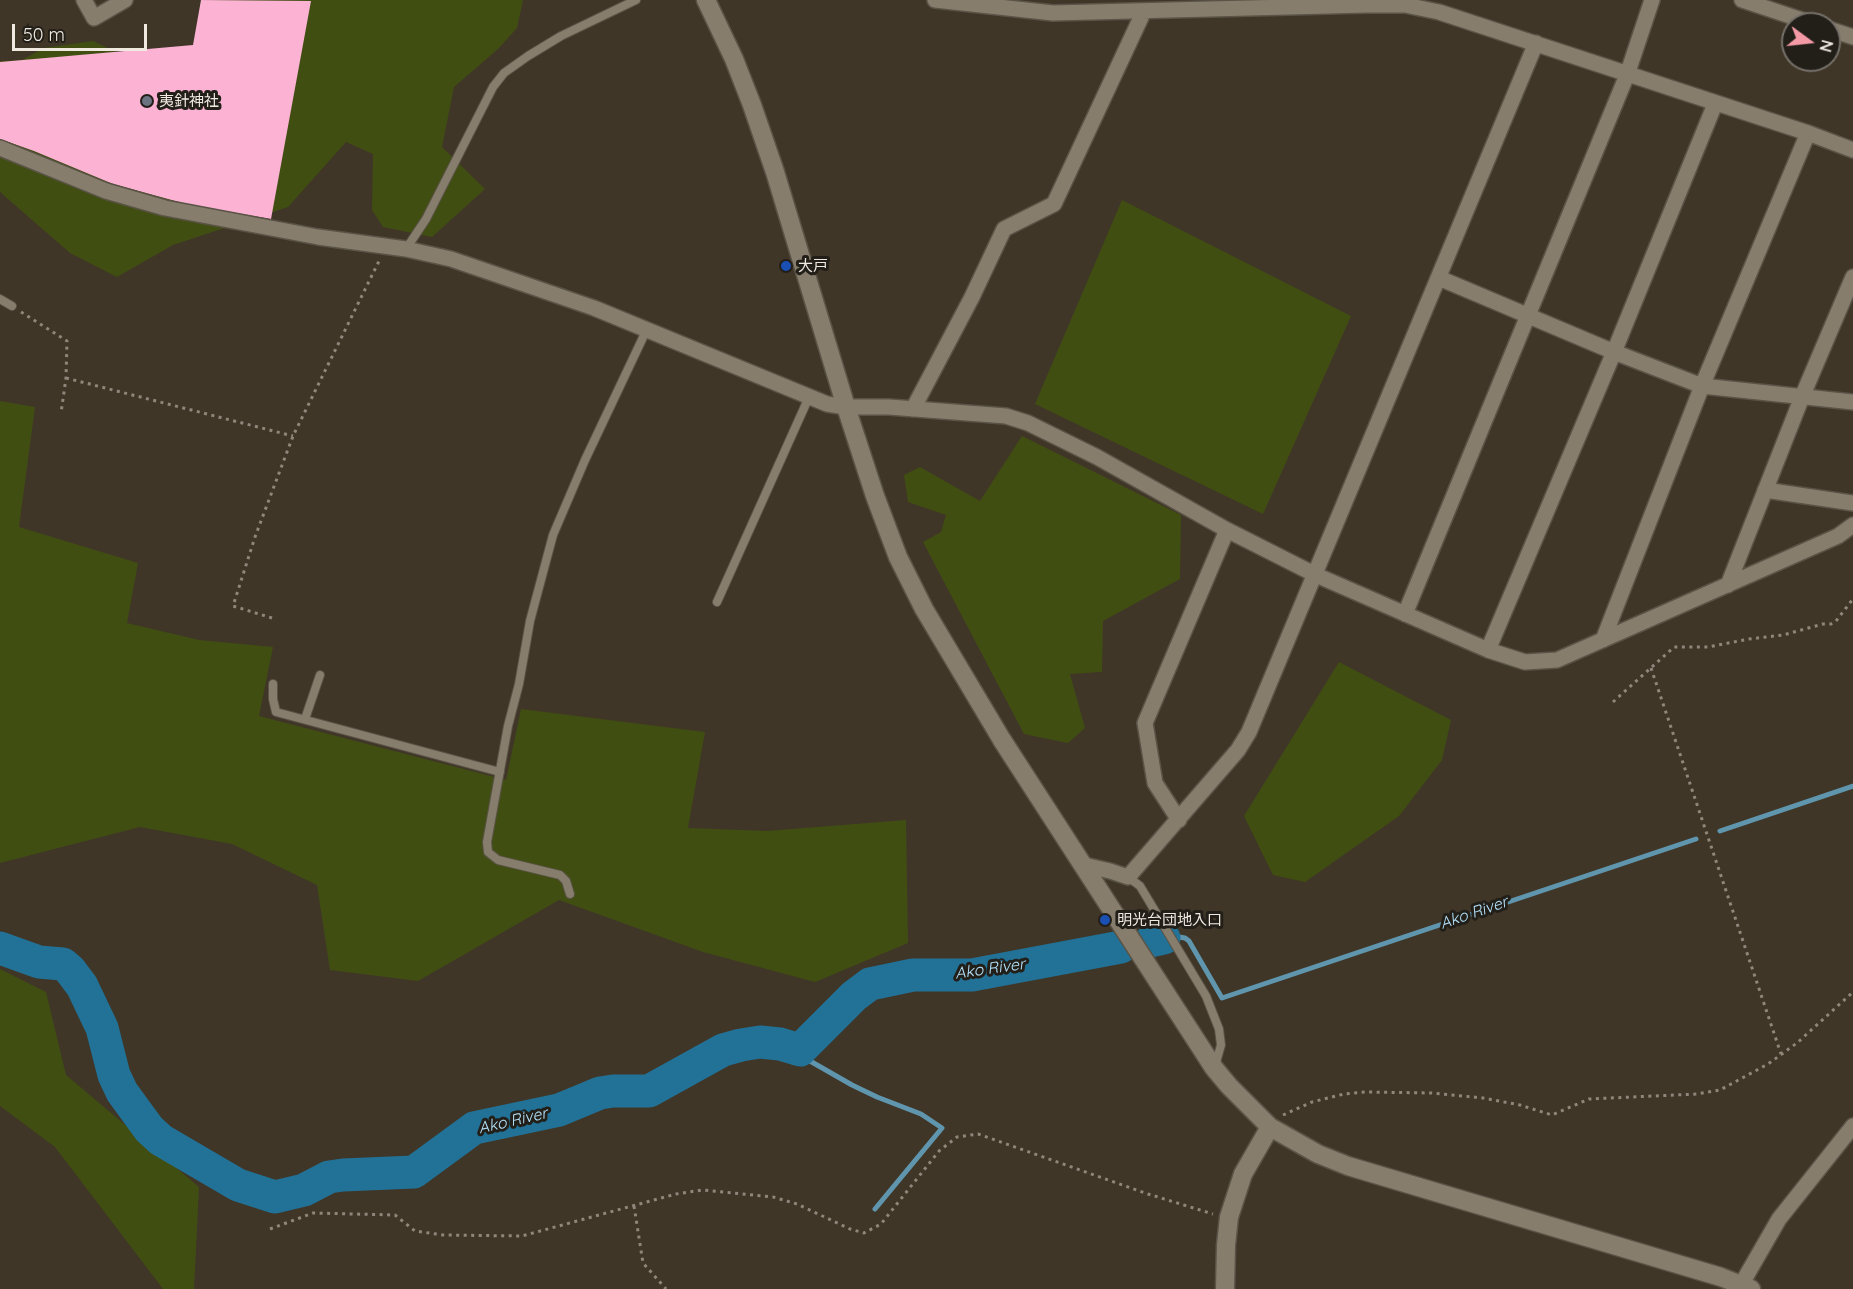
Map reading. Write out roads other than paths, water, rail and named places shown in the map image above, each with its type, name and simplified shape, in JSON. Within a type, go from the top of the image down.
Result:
[{"type":"street","points":[[84,0],[94,18],[125,0]]},
{"type":"street","points":[[706,0],[734,59],[756,116],[846,407],[898,557],[924,609],[1002,740],[1214,1068],[1246,1105],[1270,1127],[1318,1155],[1348,1166],[1638,1252],[1746,1287],[1754,1260],[1779,1220],[1853,1126]]},
{"type":"street","points":[[935,0],[1053,13],[1283,4],[1405,6],[1439,12],[1536,43],[1853,150]]},
{"type":"street","points":[[1405,614],[1627,75],[1652,0]]},
{"type":"street","points":[[1742,0],[1781,13]]},
{"type":"street","points":[[913,409],[972,297],[1004,229],[1054,204],[1144,11]]},
{"type":"street","points":[[1084,865],[1128,877],[1238,750],[1249,732],[1536,43]]},
{"type":"street","points":[[1488,650],[1614,352],[1715,104]]},
{"type":"street","points":[[1603,640],[1702,386],[1808,133]]},
{"type":"street","points":[[0,148],[106,190],[165,208],[318,237],[406,249],[451,259],[530,285],[647,329],[827,404],[1006,416],[1028,423],[1097,457],[1227,530],[1316,575],[1488,650],[1525,662],[1557,660],[1838,536],[1853,525]]},
{"type":"street","points":[[1728,585],[1802,397],[1853,277]]},
{"type":"street","points":[[1439,278],[1614,352],[1702,386],[1853,402]]},
{"type":"street","points":[[1765,490],[1853,503]]},
{"type":"street","points":[[1179,820],[1155,783],[1145,723],[1227,530]]},
{"type":"street","points":[[1225,1289],[1229,1217],[1243,1174],[1270,1127]]},
{"type":"lane","points":[[406,249],[426,219],[493,87],[504,73],[561,36],[636,0]]},
{"type":"lane","points":[[0,299],[12,306]]},
{"type":"lane","points":[[570,894],[566,881],[560,875],[498,860],[488,852],[487,842],[530,621],[553,535],[585,460],[647,329]]},
{"type":"lane","points":[[717,603],[809,397]]},
{"type":"lane","points":[[305,719],[320,675]]},
{"type":"lane","points":[[273,684],[276,712],[500,772]]},
{"type":"lane","points":[[1128,877],[1140,886],[1206,996],[1219,1029],[1221,1045],[1214,1068]]},
{"type":"waterway","name":"Ako River","points":[[1720,831],[1853,786]]},
{"type":"waterway","name":"Ako River","points":[[1179,937],[1189,941],[1222,998],[1696,839]]},
{"type":"waterway","name":"Ako River","points":[[1151,941],[1164,938]]},
{"type":"waterway","name":"Ako River","points":[[0,948],[39,962],[63,964],[70,970],[82,986],[102,1028],[114,1075],[122,1092],[149,1129],[161,1140],[238,1185],[275,1197],[304,1190],[329,1177],[414,1172],[474,1128],[559,1110],[600,1093],[649,1091],[723,1050],[760,1042],[780,1044],[800,1050],[854,996],[870,984],[913,975],[972,975],[1121,947]]},
{"type":"waterway","points":[[800,1050],[810,1061],[852,1085],[921,1114],[942,1128],[875,1209]]},
{"type":"place","name":"夷針神社","points":[[147,101]]},
{"type":"place","name":"大戸","points":[[786,266]]},
{"type":"place","name":"明光台団地入口","points":[[1105,920]]}]
